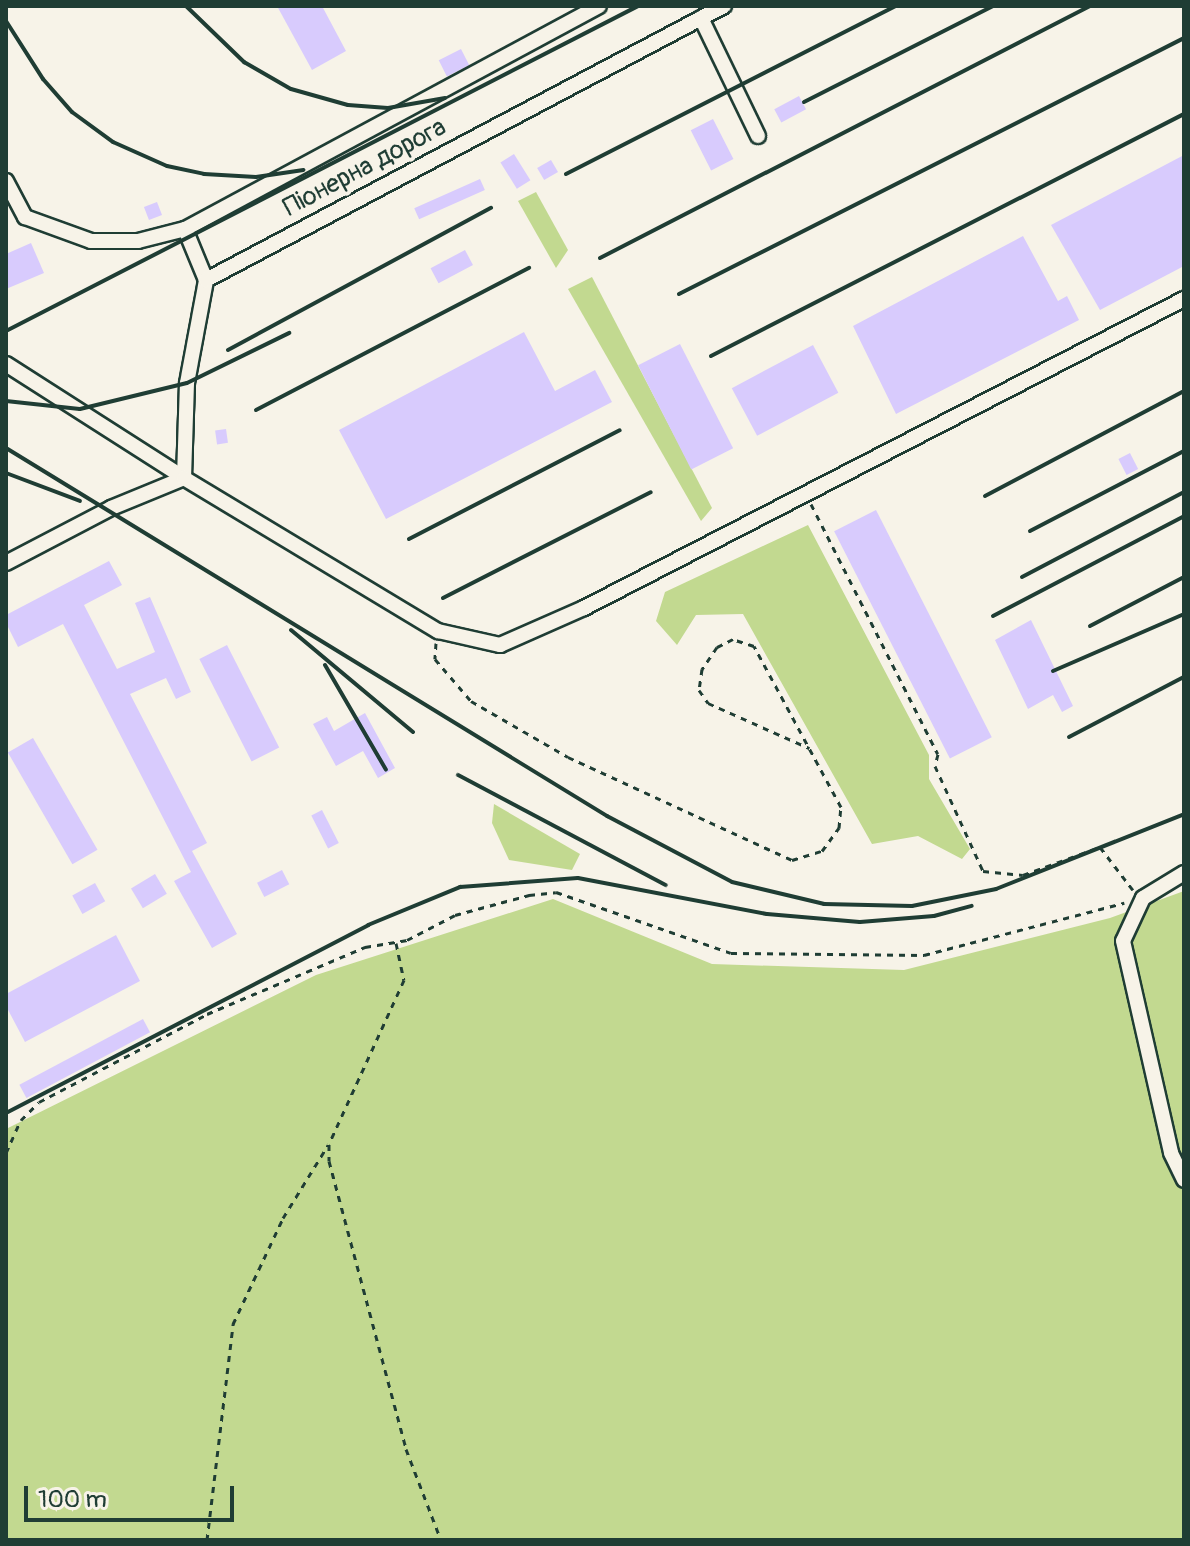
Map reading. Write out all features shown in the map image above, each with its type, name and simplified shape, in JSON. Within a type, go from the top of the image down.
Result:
[{"type":"street","points":[[6,181],[25,217],[91,241],[138,241],[185,229],[599,6]]},
{"type":"street","name":"Піонерна дорога","points":[[206,280],[724,6]]},
{"type":"street","points":[[701,18],[758,136]]},
{"type":"street","points":[[184,478],[187,383],[206,280],[185,229]]},
{"type":"street","points":[[6,364],[184,478],[438,631],[500,645],[584,608],[1184,299]]},
{"type":"street","points":[[6,563],[111,508],[184,478]]},
{"type":"street","points":[[1184,873],[1143,898],[1123,941],[1171,1153],[1184,1180]]},
{"type":"path","points":[[806,494],[938,754],[935,766],[983,871],[1023,875],[1100,847],[1117,863],[1123,881],[1143,898]]},
{"type":"path","points":[[438,631],[435,659],[471,701],[582,764],[792,860],[822,851],[839,828],[841,807],[754,646],[733,639],[717,647],[702,669],[699,690],[708,703],[809,748]]},
{"type":"path","points":[[6,1153],[32,1107],[109,1064],[286,978],[365,947],[396,943],[455,915],[556,892],[731,953],[924,955],[1143,898]]},
{"type":"path","points":[[207,1540],[233,1324],[283,1218],[329,1144],[404,980],[396,943]]},
{"type":"path","points":[[329,1144],[329,1161],[406,1449],[441,1540]]},
{"type":"green space","points":[[536,192],[568,250],[556,268],[518,201]]},
{"type":"green space","points":[[592,277],[712,508],[701,521],[568,289]]},
{"type":"green space","points":[[808,525],[929,755],[929,779],[970,849],[962,859],[918,836],[872,844],[743,614],[696,615],[677,645],[656,621],[665,592]]},
{"type":"green space","points":[[494,804],[580,854],[572,870],[509,860],[492,823]]},
{"type":"green space","points":[[1184,891],[1184,1540],[6,1540],[6,1129],[316,975],[553,899],[712,964],[904,970],[1110,918]]},
{"type":"building","points":[[277,6],[322,6],[346,51],[312,70]]},
{"type":"building","points":[[461,49],[469,65],[447,76],[439,60]]},
{"type":"building","points":[[799,96],[806,109],[781,122],[774,109]]},
{"type":"building","points":[[713,119],[733,159],[711,170],[691,130]]},
{"type":"building","points":[[514,154],[530,180],[517,189],[500,162]]},
{"type":"building","points":[[1184,155],[1184,266],[1100,310],[1051,225]]},
{"type":"building","points":[[551,160],[558,172],[544,180],[537,168]]},
{"type":"building","points":[[480,179],[485,190],[419,219],[414,208]]},
{"type":"building","points":[[157,202],[162,215],[149,220],[144,207]]},
{"type":"building","points":[[1023,236],[1058,301],[1067,296],[1079,320],[896,414],[853,326]]},
{"type":"building","points":[[31,243],[44,273],[6,289],[6,254]]},
{"type":"building","points":[[465,250],[473,265],[439,283],[431,268]]},
{"type":"building","points":[[524,332],[555,391],[595,370],[612,402],[386,519],[339,430]]},
{"type":"building","points":[[680,344],[733,448],[691,470],[638,365]]},
{"type":"building","points":[[813,345],[838,393],[757,436],[732,388]]},
{"type":"building","points":[[226,429],[228,443],[217,444],[215,431]]},
{"type":"building","points":[[1130,453],[1138,469],[1127,475],[1118,459]]},
{"type":"building","points":[[876,510],[992,737],[950,759],[834,531]]},
{"type":"building","points":[[109,561],[122,585],[84,605],[117,669],[155,652],[135,603],[150,597],[191,692],[176,699],[166,678],[130,694],[207,843],[192,851],[237,934],[212,948],[174,881],[191,872],[63,624],[18,647],[6,623],[6,615]]},
{"type":"building","points":[[1031,620],[1073,706],[1062,712],[1053,695],[1028,709],[995,640]]},
{"type":"building","points":[[227,645],[279,747],[252,762],[199,659]]},
{"type":"building","points":[[365,713],[395,768],[378,778],[363,751],[336,766],[313,724],[327,717],[334,731]]},
{"type":"building","points":[[33,738],[98,850],[72,864],[8,752]]},
{"type":"building","points":[[322,810],[339,843],[328,848],[311,815]]},
{"type":"building","points":[[282,870],[289,884],[264,897],[257,883]]},
{"type":"building","points":[[155,874],[167,894],[143,908],[131,888]]},
{"type":"building","points":[[95,883],[105,901],[82,914],[72,896]]},
{"type":"building","points":[[116,935],[140,981],[25,1042],[6,1006],[6,994]]},
{"type":"building","points":[[143,1019],[150,1032],[26,1098],[19,1085]]},
{"type":"railway","points":[[186,6],[244,62],[291,89],[348,105],[388,108],[445,98]]},
{"type":"railway","points":[[6,331],[638,6]]},
{"type":"railway","points":[[566,174],[896,6]]},
{"type":"railway","points":[[804,102],[993,6]]},
{"type":"railway","points":[[600,258],[1090,6]]},
{"type":"railway","points":[[6,21],[43,79],[72,112],[113,142],[167,166],[204,174],[256,177],[303,170]]},
{"type":"railway","points":[[679,294],[1184,38]]},
{"type":"railway","points":[[711,356],[1184,114]]},
{"type":"railway","points":[[228,350],[491,208]]},
{"type":"railway","points":[[256,410],[529,268]]},
{"type":"railway","points":[[6,401],[80,409],[187,383],[289,333]]},
{"type":"railway","points":[[985,496],[1184,391]]},
{"type":"railway","points":[[409,539],[620,430]]},
{"type":"railway","points":[[6,448],[607,816],[732,882],[824,904],[912,906],[996,889],[1184,814]]},
{"type":"railway","points":[[1030,531],[1184,451]]},
{"type":"railway","points":[[6,473],[80,501]]},
{"type":"railway","points":[[443,598],[651,492]]},
{"type":"railway","points":[[1022,577],[1184,492]]},
{"type":"railway","points":[[993,616],[1184,516]]},
{"type":"railway","points":[[1090,626],[1184,577]]},
{"type":"railway","points":[[1053,671],[1184,614]]},
{"type":"railway","points":[[291,630],[413,732]]},
{"type":"railway","points":[[325,665],[386,770]]},
{"type":"railway","points":[[1069,737],[1184,677]]},
{"type":"railway","points":[[458,775],[666,885]]},
{"type":"railway","points":[[6,1113],[368,925],[460,887],[578,878],[767,914],[860,922],[934,916],[972,906]]}]
